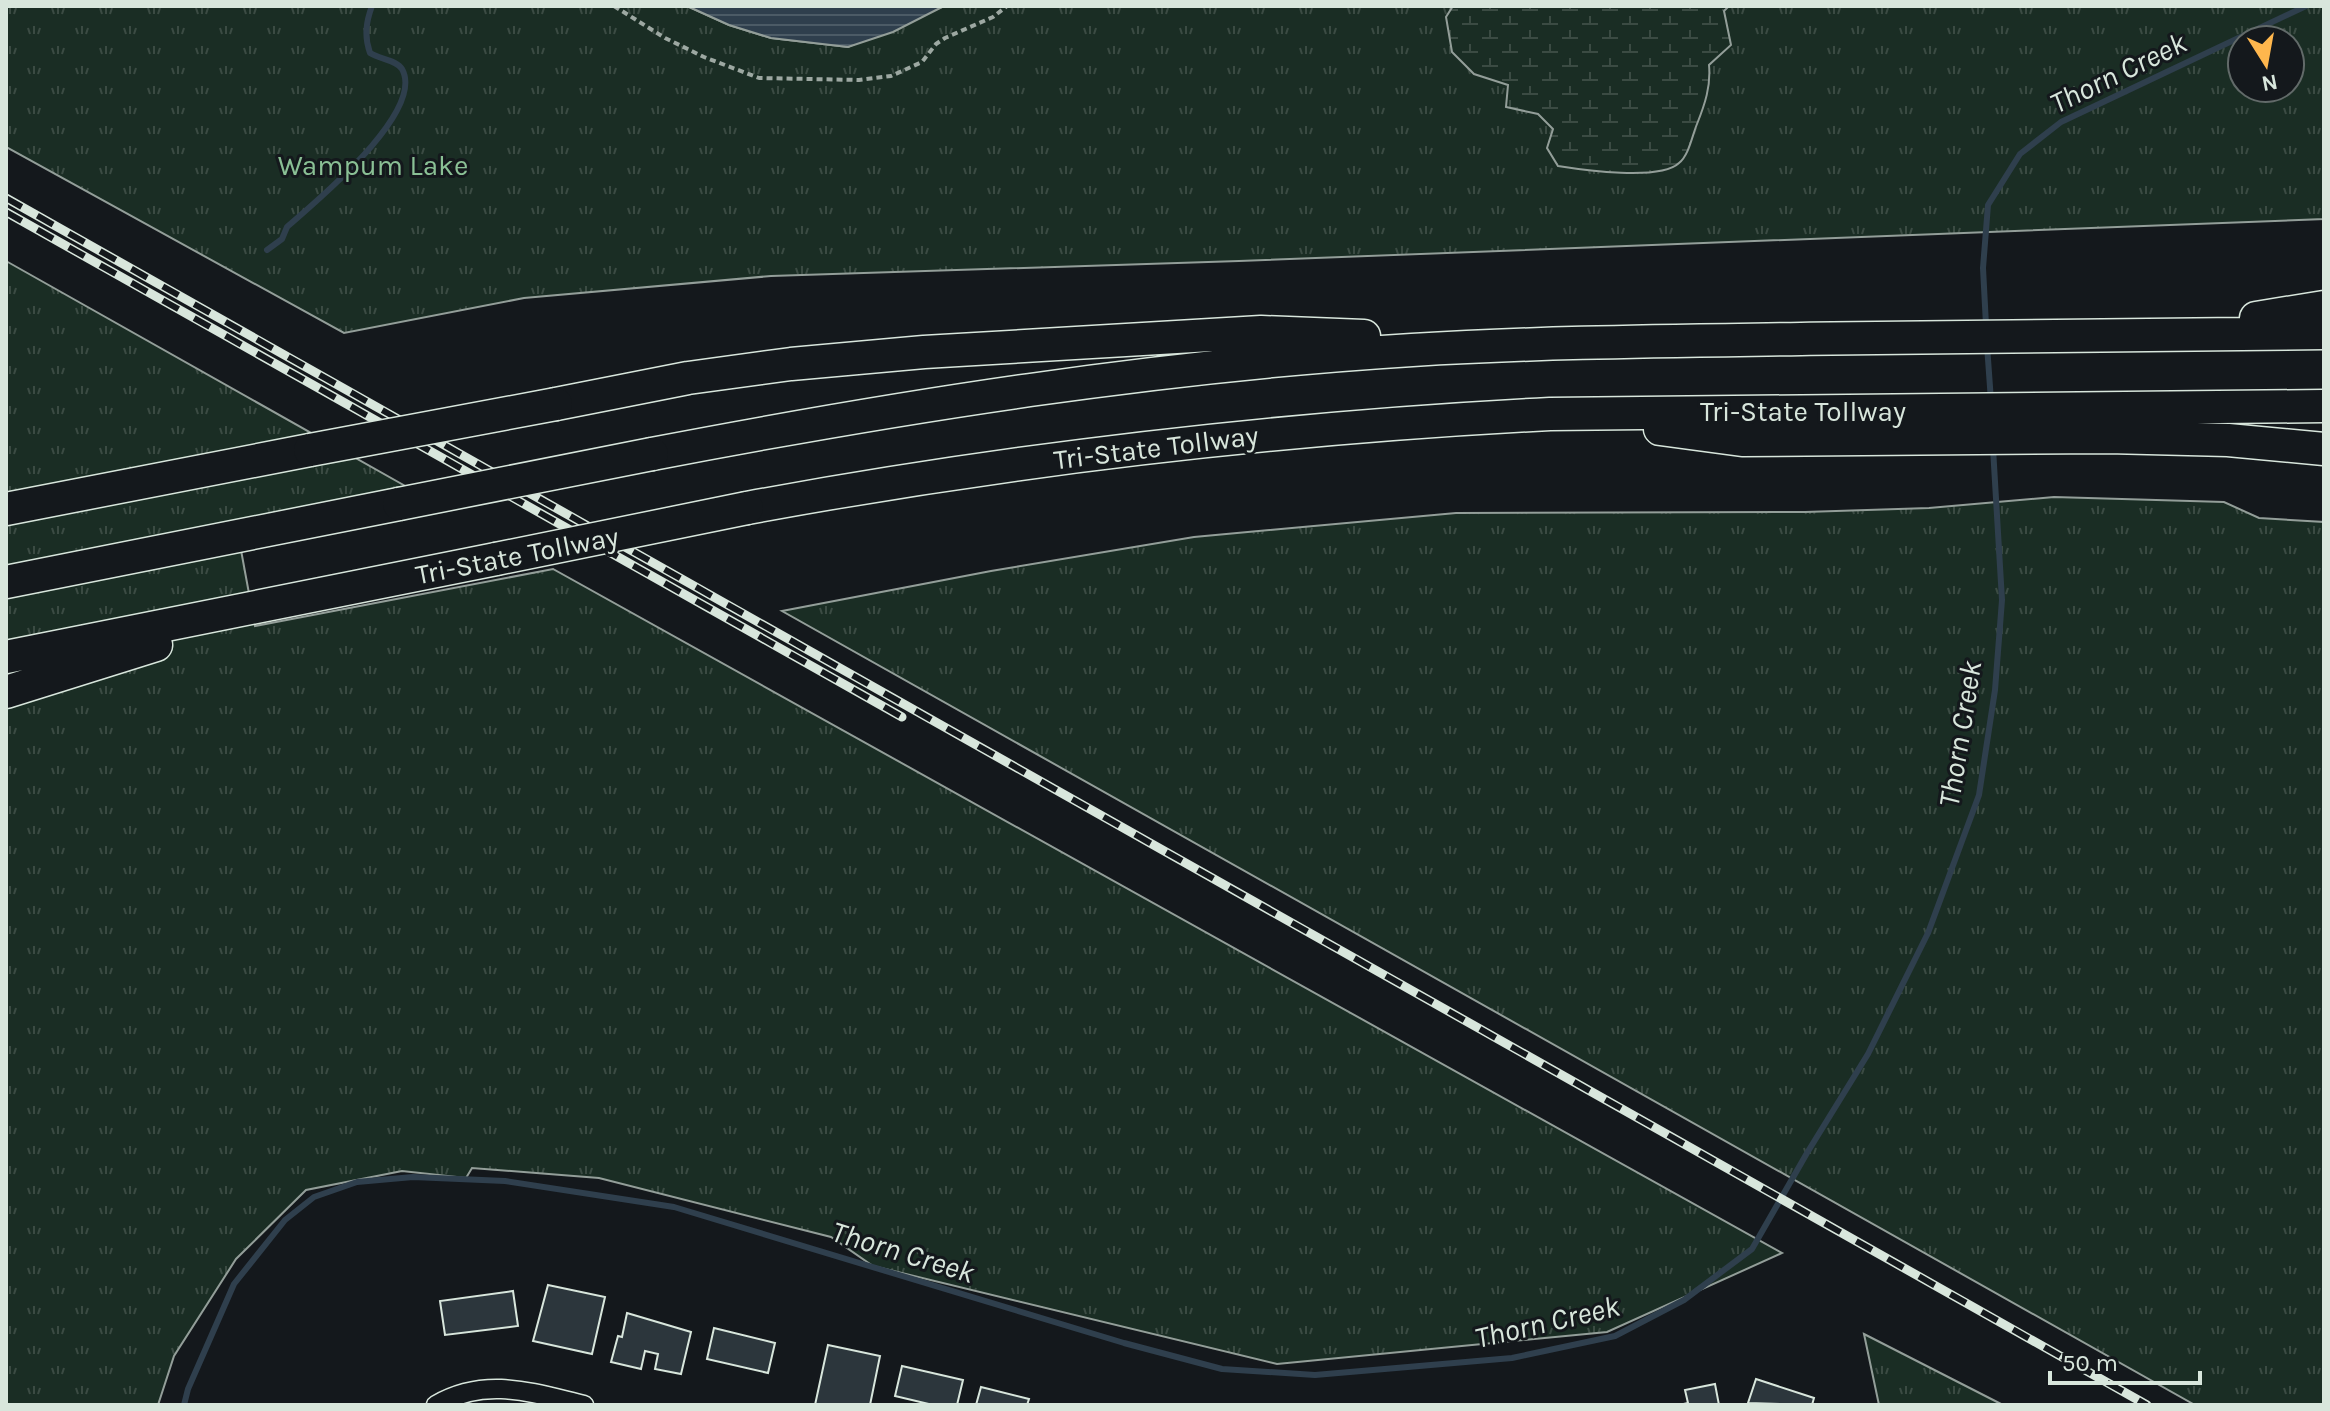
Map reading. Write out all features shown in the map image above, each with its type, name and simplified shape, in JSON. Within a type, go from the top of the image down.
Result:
[{"type":"highway","points":[[2154,334],[2324,307]]},
{"type":"highway","points":[[13,507],[688,378],[791,364],[1106,340],[1261,332],[1547,343]]},
{"type":"highway","points":[[6,582],[652,454],[925,404],[1158,372],[1411,350],[1547,343],[2324,333]]},
{"type":"highway","points":[[2108,423],[2324,406]]},
{"type":"highway","name":"Tri-State Tollway","points":[[6,657],[747,508],[968,470],[1178,443],[1422,421],[1550,414],[1742,440],[1889,425],[2108,423]]},
{"type":"highway","points":[[2108,423],[2228,440],[2324,449]]},
{"type":"highway","points":[[6,692],[314,596]]},
{"type":"street","points":[[436,1405],[481,1389],[507,1387],[584,1405]]},
{"type":"path","points":[[614,6],[640,24],[691,51],[759,78],[859,80],[891,76],[922,62],[945,38],[993,17],[1007,6]]},
{"type":"green space","name":"Wampum Lake","points":[[6,6],[687,6],[729,25],[771,38],[848,47],[944,6],[2324,6],[2324,219],[771,276],[524,298],[344,333],[6,147]]},
{"type":"green space","points":[[1453,6],[1729,6],[1724,11],[1731,45],[1709,65],[1705,102],[1688,150],[1679,163],[1656,172],[1639,173],[1570,168],[1558,166],[1547,148],[1553,129],[1538,114],[1506,107],[1508,85],[1474,74],[1452,52],[1446,17]]},
{"type":"green space","points":[[6,261],[407,487],[236,523],[255,626],[553,569],[1782,1253],[1607,1332],[1277,1364],[873,1266],[831,1237],[599,1178],[472,1168],[466,1178],[402,1171],[306,1190],[236,1259],[174,1356],[158,1405],[6,1405]]},
{"type":"green space","points":[[2054,497],[2224,502],[2259,518],[2324,522],[2324,1405],[2195,1405],[782,611],[991,571],[1194,537],[1456,513],[1805,512],[1929,508]]},
{"type":"green space","points":[[1864,1334],[2003,1405],[1879,1405]]},
{"type":"water","points":[[687,6],[944,6],[893,32],[848,47],[771,38],[729,25]]},
{"type":"building","points":[[548,1285],[605,1297],[592,1354],[533,1341]]},
{"type":"building","points":[[513,1291],[518,1326],[445,1335],[440,1301]]},
{"type":"building","points":[[627,1313],[691,1332],[681,1374],[655,1369],[658,1354],[645,1351],[641,1369],[611,1362],[618,1336],[622,1337]]},
{"type":"building","points":[[714,1328],[775,1343],[768,1373],[707,1359]]},
{"type":"building","points":[[828,1345],[880,1356],[870,1405],[815,1405]]},
{"type":"building","points":[[902,1366],[963,1380],[957,1405],[933,1405],[895,1396]]},
{"type":"building","points":[[1756,1379],[1814,1398],[1812,1405],[1748,1403]]},
{"type":"building","points":[[1715,1384],[1719,1405],[1679,1405],[1688,1403],[1685,1390]]},
{"type":"building","points":[[981,1387],[1029,1399],[1027,1405],[976,1405]]},
{"type":"waterway","points":[[267,250],[282,239],[287,227],[364,155],[398,108],[405,87],[402,69],[370,53],[368,47],[366,29],[372,6]]},
{"type":"waterway","name":"Thorn Creek","points":[[1986,325],[1983,268],[1988,205],[2020,154],[2061,122],[2306,6]]},
{"type":"waterway","name":"Thorn Creek","points":[[1987,345],[1991,401]]},
{"type":"waterway","name":"Thorn Creek","points":[[184,1405],[188,1389],[234,1284],[285,1220],[314,1197],[357,1182],[413,1177],[505,1181],[674,1207],[1124,1343],[1222,1369],[1315,1375],[1512,1358],[1615,1336],[1684,1300],[1752,1249],[1868,1054],[1928,933],[1979,795],[1995,690],[2002,600],[1993,448]]},
{"type":"railway","points":[[6,198],[2147,1405]]},
{"type":"railway","points":[[6,212],[902,717]]}]
